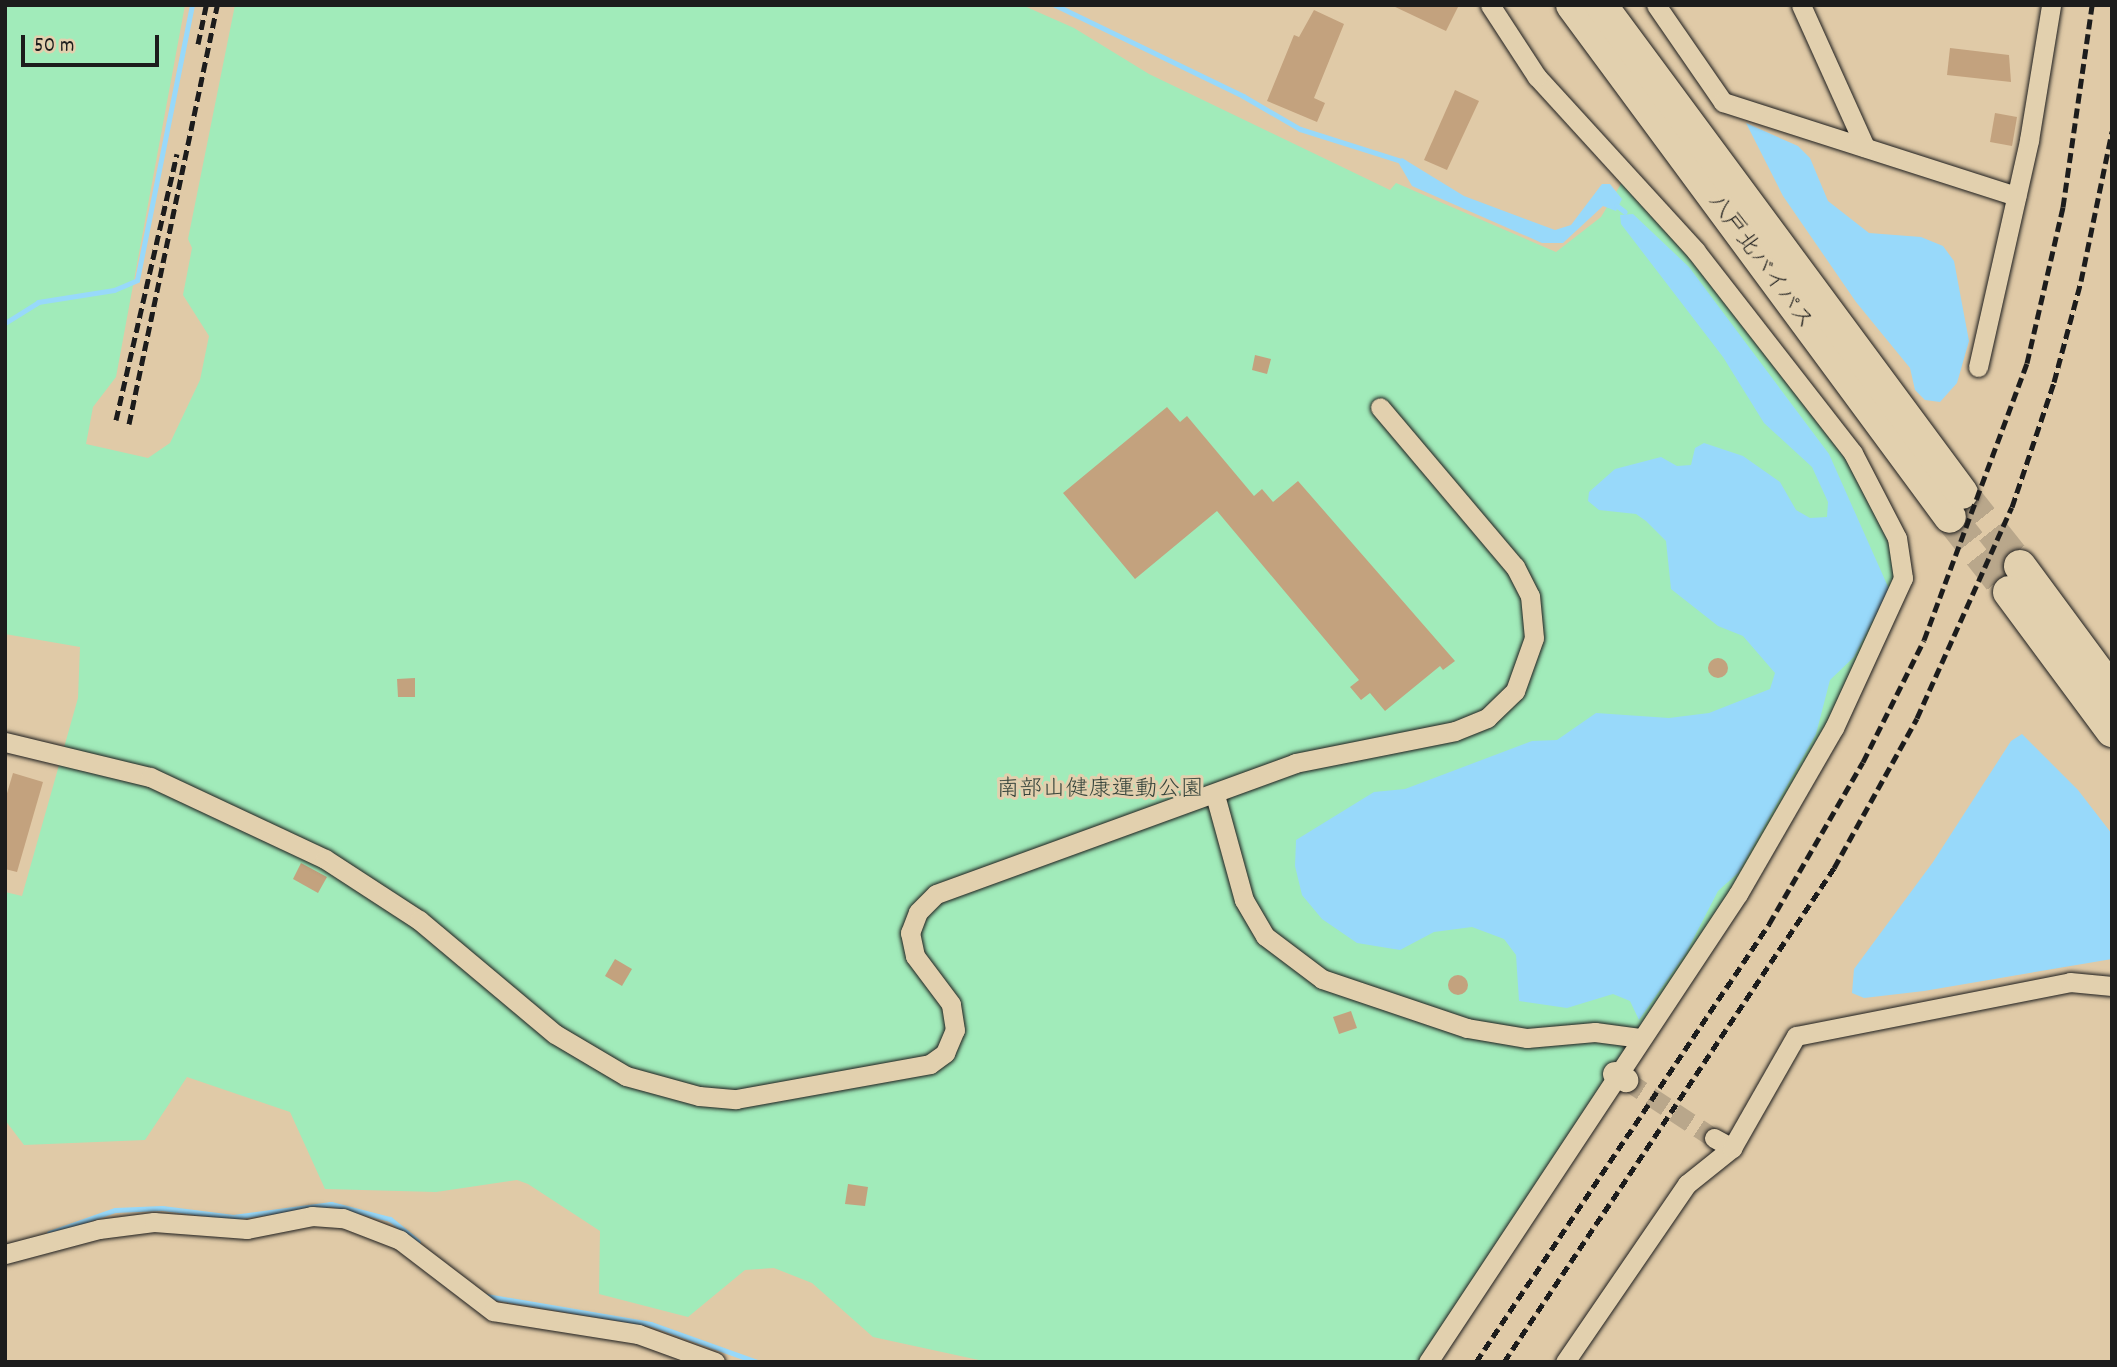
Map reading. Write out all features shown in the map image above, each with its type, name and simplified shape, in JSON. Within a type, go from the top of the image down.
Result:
[{"type":"highway","name":"八戸北バイパス","points":[[1572,5],[1956,505],[1601,5]]},
{"type":"highway","points":[[2112,691],[2014,579],[2112,731]]},
{"type":"street","points":[[1428,1362],[1621,1077],[1640,1038],[1738,894],[1834,729],[1903,579],[1904,558],[1853,453],[1696,251],[1537,77],[1490,5]]},
{"type":"street","points":[[1656,5],[1723,102],[2016,196]]},
{"type":"street","points":[[1801,5],[1865,146]]},
{"type":"street","points":[[1978,367],[2016,196],[2051,5]]},
{"type":"street","points":[[5,742],[150,777],[209,801],[326,859],[419,920],[594,1060],[660,1087],[736,1098],[930,1064],[945,1053],[955,1030],[951,1004],[915,956],[910,933],[918,912],[936,894],[1215,795],[1295,763],[1455,732],[1487,718],[1514,691],[1528,666],[1535,622],[1530,596],[1515,567],[1380,407]]},
{"type":"street","points":[[1215,795],[1244,900],[1265,936],[1322,979],[1468,1028],[1527,1038],[1595,1032],[1640,1038]]},
{"type":"street","points":[[1565,1362],[1687,1184],[1732,1148],[1796,1036],[2070,982],[2112,986]]},
{"type":"street","points":[[1714,1138],[1732,1148]]},
{"type":"street","points":[[5,1254],[99,1228],[154,1222],[247,1229],[312,1216],[343,1218],[400,1240],[493,1311],[638,1334],[715,1362]]},
{"type":"green space","name":"南部山健康運動公園","points":[[5,5],[185,5],[116,377],[93,407],[86,444],[148,458],[170,443],[200,380],[209,336],[183,295],[192,248],[188,239],[235,5],[1022,5],[1074,28],[1149,74],[1390,190],[1396,183],[1556,252],[1601,217],[1627,174],[1853,453],[1904,558],[1834,728],[1428,1362],[988,1362],[873,1337],[812,1283],[774,1268],[745,1270],[688,1317],[599,1294],[600,1231],[528,1184],[517,1180],[436,1192],[325,1189],[290,1112],[187,1077],[145,1140],[24,1145],[5,1120],[5,892],[22,896],[78,698],[80,647],[5,634]]},
{"type":"water","points":[[1746,123],[1798,146],[1810,158],[1828,201],[1869,233],[1921,237],[1943,246],[1954,261],[1969,341],[1957,383],[1940,402],[1925,400],[1915,390],[1910,368],[1856,302],[1783,196]]},
{"type":"water","points":[[1402,158],[1464,196],[1555,230],[1571,225],[1602,184],[1610,184],[1622,199],[1616,211],[1603,206],[1563,243],[1542,243],[1412,186],[1398,162]]},
{"type":"water","points":[[1633,214],[1689,267],[1829,454],[1889,589],[1854,657],[1830,680],[1816,734],[1738,873],[1718,891],[1686,953],[1639,1020],[1630,1001],[1613,994],[1567,1008],[1519,1001],[1516,955],[1504,939],[1472,927],[1434,932],[1400,950],[1357,943],[1322,919],[1302,895],[1295,866],[1296,840],[1374,792],[1405,789],[1532,741],[1557,740],[1596,713],[1669,718],[1709,713],[1770,689],[1775,673],[1743,636],[1718,626],[1671,589],[1666,541],[1636,514],[1599,510],[1588,501],[1589,492],[1615,469],[1661,457],[1677,466],[1691,465],[1695,448],[1704,443],[1743,456],[1780,482],[1796,510],[1810,518],[1827,517],[1828,502],[1812,467],[1764,423],[1723,357],[1621,224],[1620,215]]},
{"type":"water","points":[[2022,734],[2078,790],[2112,834],[2112,959],[1924,991],[1864,998],[1852,993],[1854,969],[1933,862],[2011,741]]},
{"type":"building","points":[[1391,5],[1459,5],[1446,31]]},
{"type":"building","points":[[1314,10],[1344,24],[1314,98],[1325,103],[1317,122],[1267,101],[1294,35],[1299,37]]},
{"type":"building","points":[[1950,48],[2009,55],[2011,82],[1947,75]]},
{"type":"building","points":[[1455,90],[1479,101],[1447,170],[1424,160]]},
{"type":"building","points":[[1995,113],[2017,117],[2012,146],[1990,142]]},
{"type":"building","points":[[1255,355],[1271,359],[1267,374],[1252,370]]},
{"type":"building","points":[[1167,407],[1180,422],[1187,416],[1254,496],[1262,489],[1273,502],[1298,481],[1455,661],[1443,670],[1440,666],[1385,711],[1370,693],[1361,700],[1350,687],[1359,680],[1217,511],[1135,579],[1063,493]]},
{"type":"building","points":[[1718,658],[1725,661],[1728,668],[1725,675],[1718,678],[1711,675],[1708,668],[1711,661]]},
{"type":"building","points":[[415,678],[415,697],[398,697],[397,679]]},
{"type":"building","points":[[13,773],[43,782],[17,872],[5,869],[5,800]]},
{"type":"building","points":[[301,863],[327,877],[318,893],[293,879]]},
{"type":"building","points":[[615,959],[632,969],[622,986],[605,976]]},
{"type":"building","points":[[1458,975],[1465,978],[1468,985],[1465,992],[1458,995],[1451,992],[1448,985],[1451,978]]},
{"type":"building","points":[[1351,1011],[1357,1028],[1339,1034],[1333,1017]]},
{"type":"building","points":[[848,1184],[868,1187],[865,1206],[845,1204]]},
{"type":"waterway","points":[[5,323],[38,302],[114,290],[137,280],[192,5]]},
{"type":"waterway","points":[[1055,5],[1243,96],[1300,129],[1404,162]]},
{"type":"waterway","points":[[1616,205],[1625,212]]},
{"type":"waterway","points":[[49,1233],[115,1210],[162,1208],[233,1217],[331,1204],[390,1219],[418,1242]]},
{"type":"waterway","points":[[486,1296],[651,1324],[757,1362]]},
{"type":"tunnel","points":[[1962,493],[2020,566]]},
{"type":"tunnel","points":[[1950,517],[2009,592]]},
{"type":"tunnel","points":[[1626,1080],[1714,1138]]},
{"type":"railway","points":[[198,44],[206,5]]},
{"type":"railway","points":[[129,424],[217,5]]},
{"type":"railway","points":[[1476,1362],[1769,924],[1863,762],[1924,640],[2027,363],[2063,207],[2092,5]]},
{"type":"railway","points":[[1504,1362],[1834,868],[1917,718],[2012,507],[2054,382],[2081,281],[2112,131]]},
{"type":"railway","points":[[116,420],[177,154]]}]
